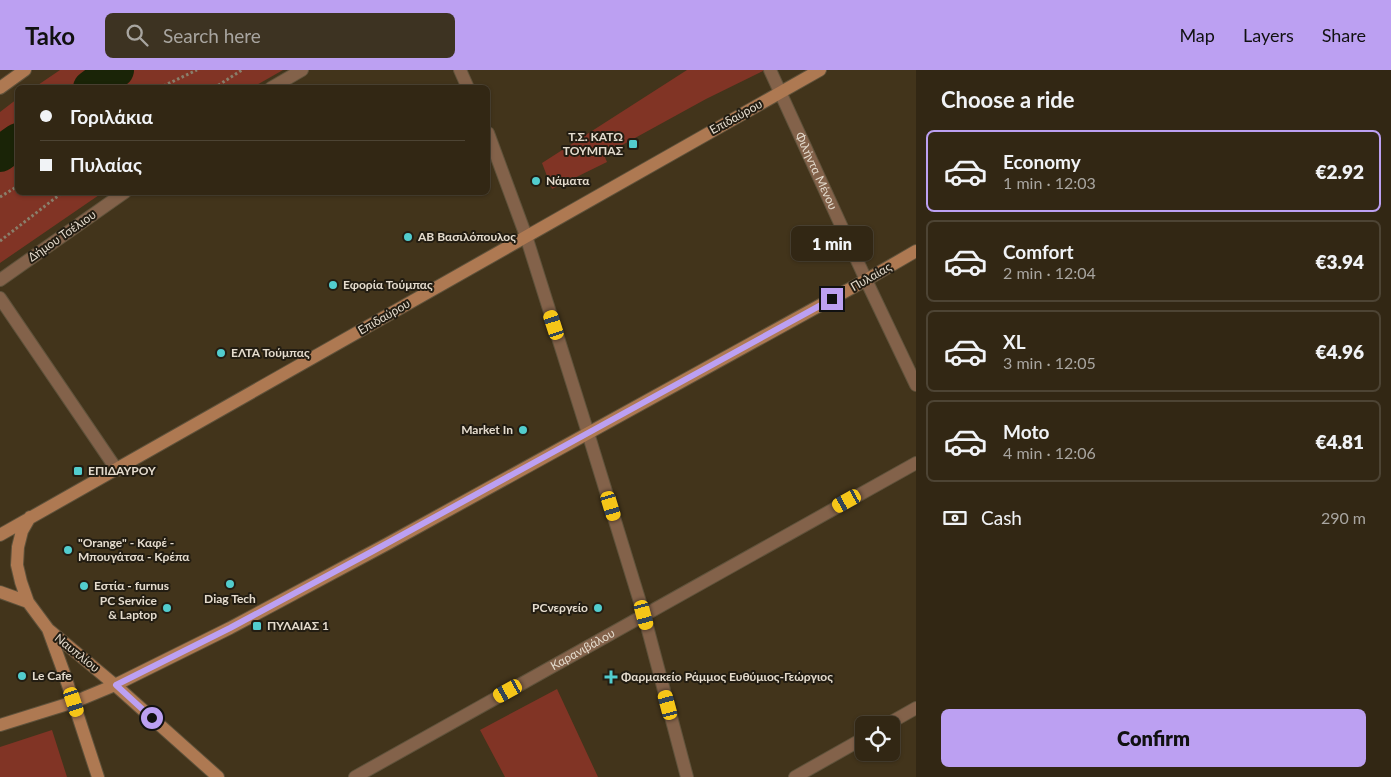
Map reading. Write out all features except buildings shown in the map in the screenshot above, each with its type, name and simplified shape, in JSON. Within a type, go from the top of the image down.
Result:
[{"type":"street","points":[[0,88],[25,70]]},
{"type":"street","points":[[276,85],[302,70]]},
{"type":"street","points":[[460,70],[467,85]]},
{"type":"street","name":"Φιλήντα Μένου","points":[[770,70],[916,385]]},
{"type":"street","name":"Επιδαύρου","points":[[0,534],[117,470],[820,70]]},
{"type":"street","points":[[490,138],[526,236],[644,615],[686,777]]},
{"type":"street","name":"Δήμου Τσέλιου","points":[[0,280],[121,195]]},
{"type":"street","name":"Πυλαίας","points":[[0,726],[74,702],[116,685],[230,628],[588,433],[916,251]]},
{"type":"street","points":[[0,298],[117,470]]},
{"type":"street","name":"Καρανιβάλου","points":[[355,777],[916,462]]},
{"type":"street","points":[[30,517],[22,531],[17,556],[18,574],[28,602],[48,629],[98,777]]},
{"type":"street","points":[[0,592],[28,602]]},
{"type":"street","name":"Ναυπλίου","points":[[48,629],[116,685],[218,777]]},
{"type":"street","points":[[900,717],[916,708]]},
{"type":"street","points":[[795,777],[855,743]]},
{"type":"path","points":[[165,85],[197,70]]},
{"type":"path","points":[[219,85],[242,70]]},
{"type":"path","points":[[0,197],[15,188]]},
{"type":"path","points":[[0,241],[60,195]]},
{"type":"shaded area","points":[[60,70],[283,70],[257,85],[38,85]]},
{"type":"shaded area","points":[[687,70],[765,70],[706,99],[604,155],[607,162],[552,189],[542,163]]},
{"type":"shaded area","points":[[15,101],[15,195],[99,195],[0,263],[0,112]]},
{"type":"shaded area","points":[[557,689],[598,777],[505,777],[480,730]]},
{"type":"shaded area","points":[[52,730],[67,777],[0,777],[0,747]]},
{"type":"waterway","points":[[95,85],[116,70]]},
{"type":"waterway","points":[[0,154],[15,143]]},
{"type":"place","name":"Τ.Σ. ΚΑΤΩ ΤΟΥΜΠΑΣ","points":[[633,144]]},
{"type":"place","name":"Νάματα","points":[[536,181]]},
{"type":"place","name":"ΑΒ Βασιλόπουλος","points":[[408,237]]},
{"type":"place","name":"Εφορία Τούμπας","points":[[333,285]]},
{"type":"place","name":"ΕΛΤΑ Τούμπας","points":[[221,353]]},
{"type":"place","name":"Market In","points":[[523,430]]},
{"type":"place","name":"ΕΠΙΔΑΥΡΟΥ","points":[[78,471]]},
{"type":"place","name":"\"Orange\" - Καφέ - Μπουγάτσα - Κρέπα","points":[[68,550]]},
{"type":"place","name":"Diag Tech","points":[[230,584]]},
{"type":"place","name":"Εστία - furnus","points":[[84,586]]},
{"type":"place","name":"PC Service & Laptop","points":[[167,608]]},
{"type":"place","name":"PCνεργείο","points":[[598,608]]},
{"type":"place","name":"ΠΥΛΑΙΑΣ 1","points":[[257,626]]},
{"type":"place","name":"Le Cafe","points":[[22,676]]},
{"type":"place","name":"Φαρμακείο Ράμμος Ευθύμιος-Γεώργιος","points":[[611,677]]},
{"type":"route","points":[[152,718],[116,685],[230,628],[373,551],[832,299]]}]
